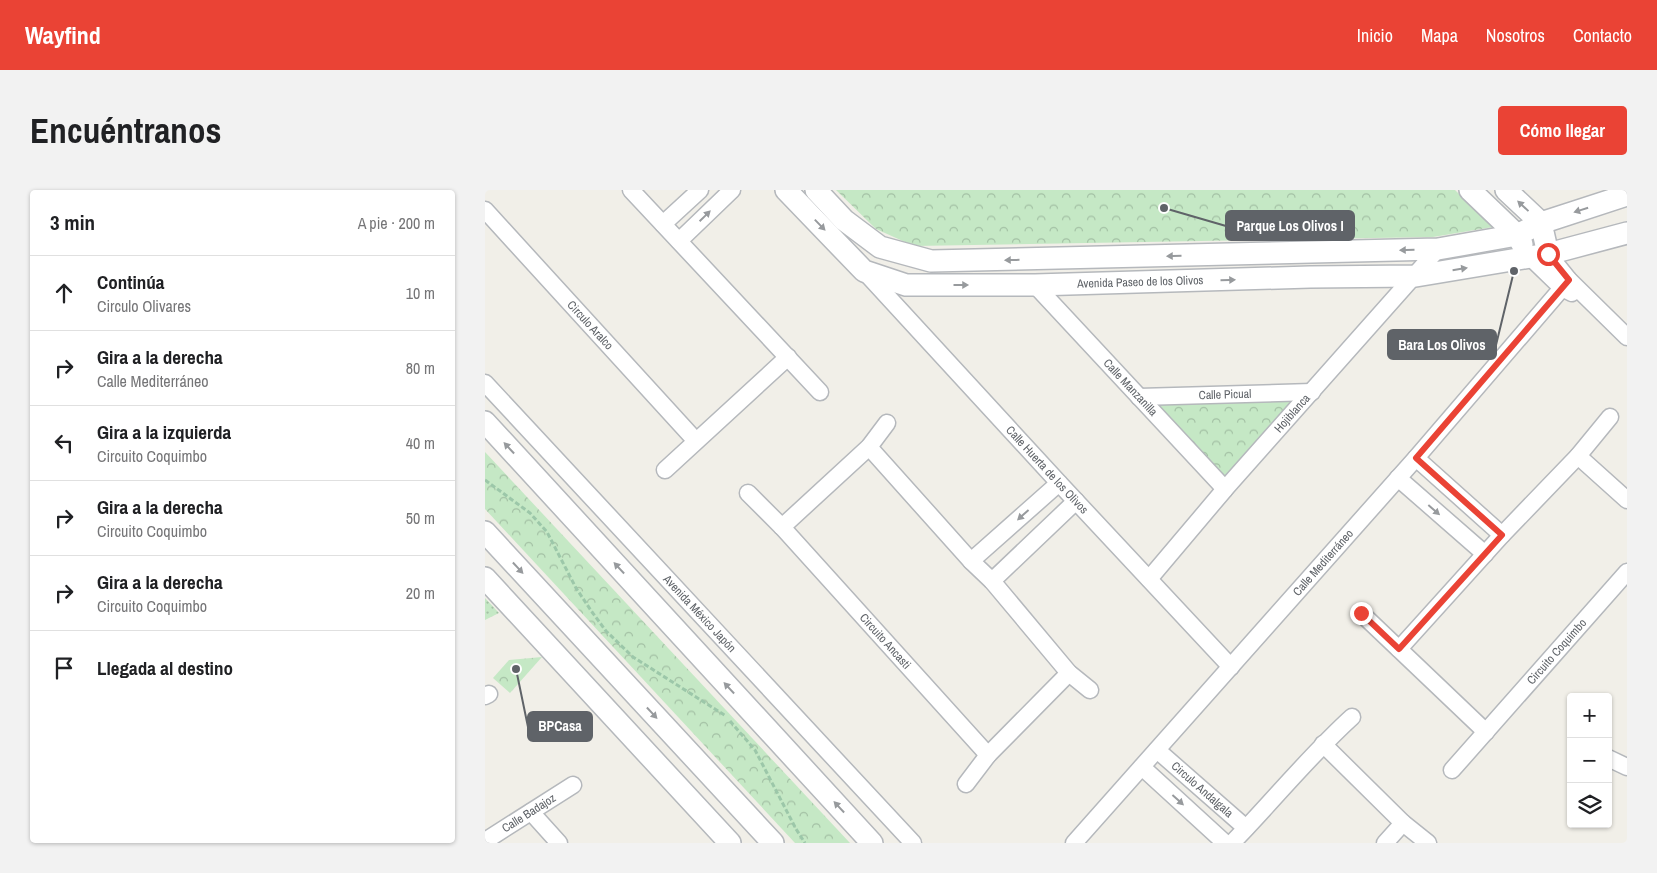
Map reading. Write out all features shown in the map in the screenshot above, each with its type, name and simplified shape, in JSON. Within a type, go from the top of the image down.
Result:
[{"type":"street","points":[[631,190],[820,392]]},
{"type":"street","points":[[663,224],[701,190]]},
{"type":"street","points":[[679,241],[732,190]]},
{"type":"street","name":"Avenida Paseo de los Olivos","points":[[787,190],[864,271],[906,285],[1035,285],[1415,276],[1539,256],[1627,233]]},
{"type":"street","name":"Avenida Paseo de los Olivos","points":[[816,190],[844,220],[880,247],[931,262],[1438,249],[1517,235],[1541,223],[1627,195]]},
{"type":"street","points":[[1471,190],[1565,284],[1597,308],[1627,338]]},
{"type":"street","points":[[1506,190],[1541,223],[1539,256]]},
{"type":"street","name":"Circulo Aralco","points":[[485,210],[696,441]]},
{"type":"street","name":"Hojiblanca","points":[[1149,579],[1225,489],[1438,249]]},
{"type":"street","name":"Calle Huerta de los Olivos","points":[[864,271],[1231,667]]},
{"type":"street","name":"Calle Mediterráneo","points":[[1074,843],[1416,458],[1565,284]]},
{"type":"street","name":"Calle Manzanilla","points":[[1035,285],[1225,489]]},
{"type":"street","points":[[665,470],[788,357]]},
{"type":"street","name":"Avenida México Japón","points":[[485,383],[913,843]]},
{"type":"street","name":"Calle Picual","points":[[1139,396],[1312,392]]},
{"type":"street","points":[[1399,649],[1502,535],[1577,456],[1610,417]]},
{"type":"street","points":[[485,422],[872,843]]},
{"type":"street","points":[[782,527],[869,447],[887,423]]},
{"type":"street","points":[[869,447],[971,561],[992,581],[1069,673],[1090,690]]},
{"type":"street","points":[[1577,456],[1627,500]]},
{"type":"street","points":[[1416,458],[1502,535]]},
{"type":"street","points":[[1397,478],[1485,554]]},
{"type":"street","points":[[971,561],[1059,483]]},
{"type":"street","name":"Circuito Ancasti","points":[[748,493],[782,527],[988,755]]},
{"type":"street","points":[[992,581],[1076,501]]},
{"type":"street","points":[[485,532],[773,843]]},
{"type":"street","name":"Circuito Coquimbo","points":[[1452,770],[1627,572]]},
{"type":"street","points":[[485,578],[729,843]]},
{"type":"street","points":[[1361,613],[1486,732]]},
{"type":"street","points":[[966,784],[988,755],[1069,673]]},
{"type":"street","points":[[611,715],[634,694]]},
{"type":"street","points":[[1232,843],[1323,744],[1352,717]]},
{"type":"street","points":[[1323,744],[1403,823],[1428,843]]},
{"type":"street","name":"Circulo Andalgala","points":[[1157,750],[1246,828]]},
{"type":"street","points":[[1612,760],[1627,767]]},
{"type":"street","name":"Circulo Andalgala","points":[[1142,767],[1225,843]]},
{"type":"street","name":"Calle Badajoz","points":[[485,840],[573,785]]},
{"type":"street","points":[[531,812],[559,843]]},
{"type":"street","points":[[1385,843],[1403,823]]},
{"type":"path","points":[[485,480],[530,513],[547,532],[576,588],[606,631],[633,657],[725,715],[755,750],[795,829],[805,843]]},
{"type":"green space","points":[[836,190],[1455,190],[1493,227],[1433,237],[914,246],[876,229]]},
{"type":"green space","points":[[1295,400],[1225,478],[1153,402]]},
{"type":"green space","points":[[485,452],[850,843],[795,843],[485,509]]},
{"type":"green space","points":[[485,598],[499,613],[485,620]]},
{"type":"green space","points":[[542,657],[510,693],[493,678],[509,660]]},
{"type":"place","name":"Parque Los Olivos I","points":[[1164,208]]},
{"type":"place","name":"Bara Los Olivos","points":[[1514,271]]},
{"type":"place","name":"BPCasa","points":[[516,669]]},
{"type":"route","points":[[1361,613],[1399,649],[1502,535],[1416,458],[1569,280],[1548,254]]}]
